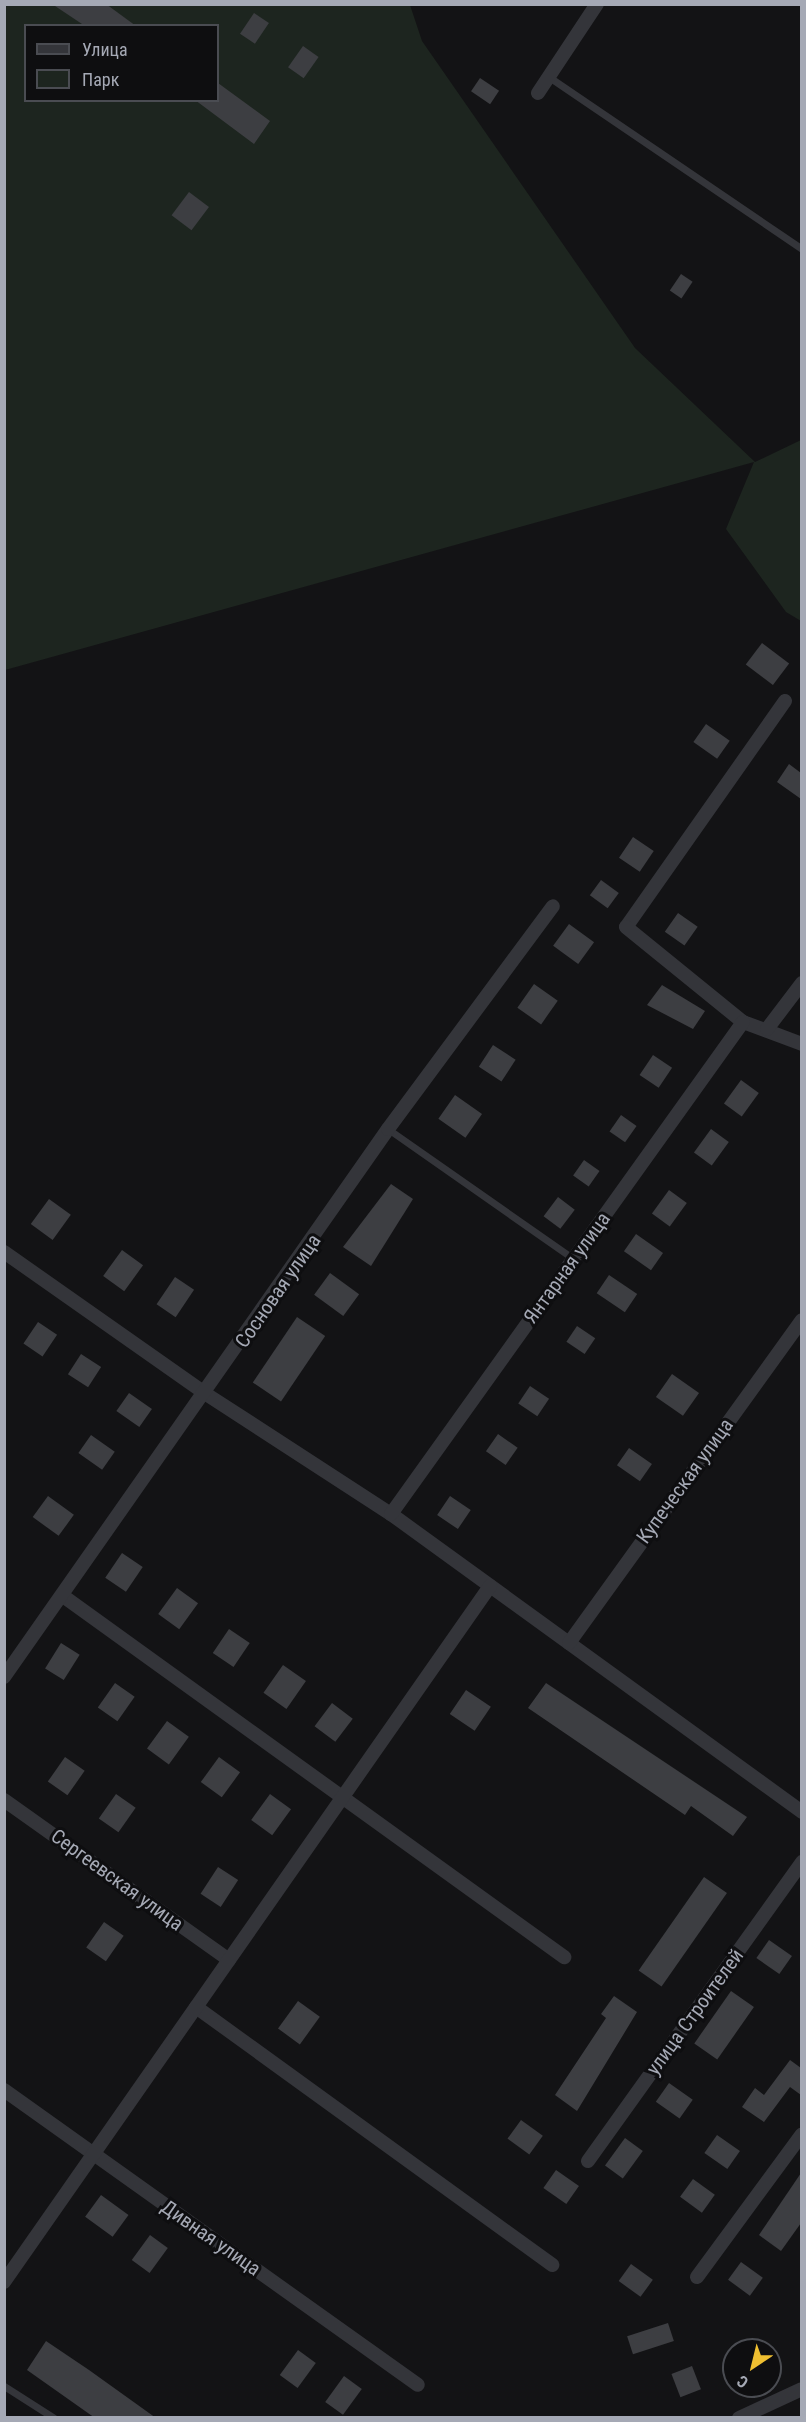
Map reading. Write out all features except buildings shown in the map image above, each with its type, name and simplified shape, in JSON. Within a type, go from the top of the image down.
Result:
[{"type":"street","points":[[538,93],[597,4]]},
{"type":"street","points":[[785,701],[626,927],[743,1022],[767,1029],[801,1044]]},
{"type":"street","name":"Сосновая улица","points":[[4,1677],[207,1394],[388,1129],[553,906]]},
{"type":"street","points":[[767,1029],[801,983]]},
{"type":"street","name":"Янтарная улица","points":[[391,1514],[743,1022]]},
{"type":"street","points":[[4,1252],[207,1394],[391,1514],[801,1812]]},
{"type":"street","name":"Купеческая улица","points":[[569,1643],[801,1320]]},
{"type":"street","points":[[4,2282],[490,1586]]},
{"type":"street","points":[[63,1596],[564,1957]]},
{"type":"street","name":"Сергеевская улица","points":[[4,1800],[229,1960]]},
{"type":"street","name":"улица Строителей","points":[[588,2161],[801,1862]]},
{"type":"street","points":[[196,2007],[553,2265]]},
{"type":"street","name":"Дивная улица","points":[[4,2090],[418,2385]]},
{"type":"street","points":[[697,2277],[801,2134]]},
{"type":"street","points":[[739,2418],[801,2389]]},
{"type":"lane","points":[[549,77],[801,249]]},
{"type":"lane","points":[[388,1129],[574,1259]]},
{"type":"lane","points":[[4,2386],[54,2418]]},
{"type":"green space","points":[[5,5],[410,5],[422,41],[635,348],[755,462],[801,440],[801,621],[786,612],[726,529],[754,462],[5,670]]}]
